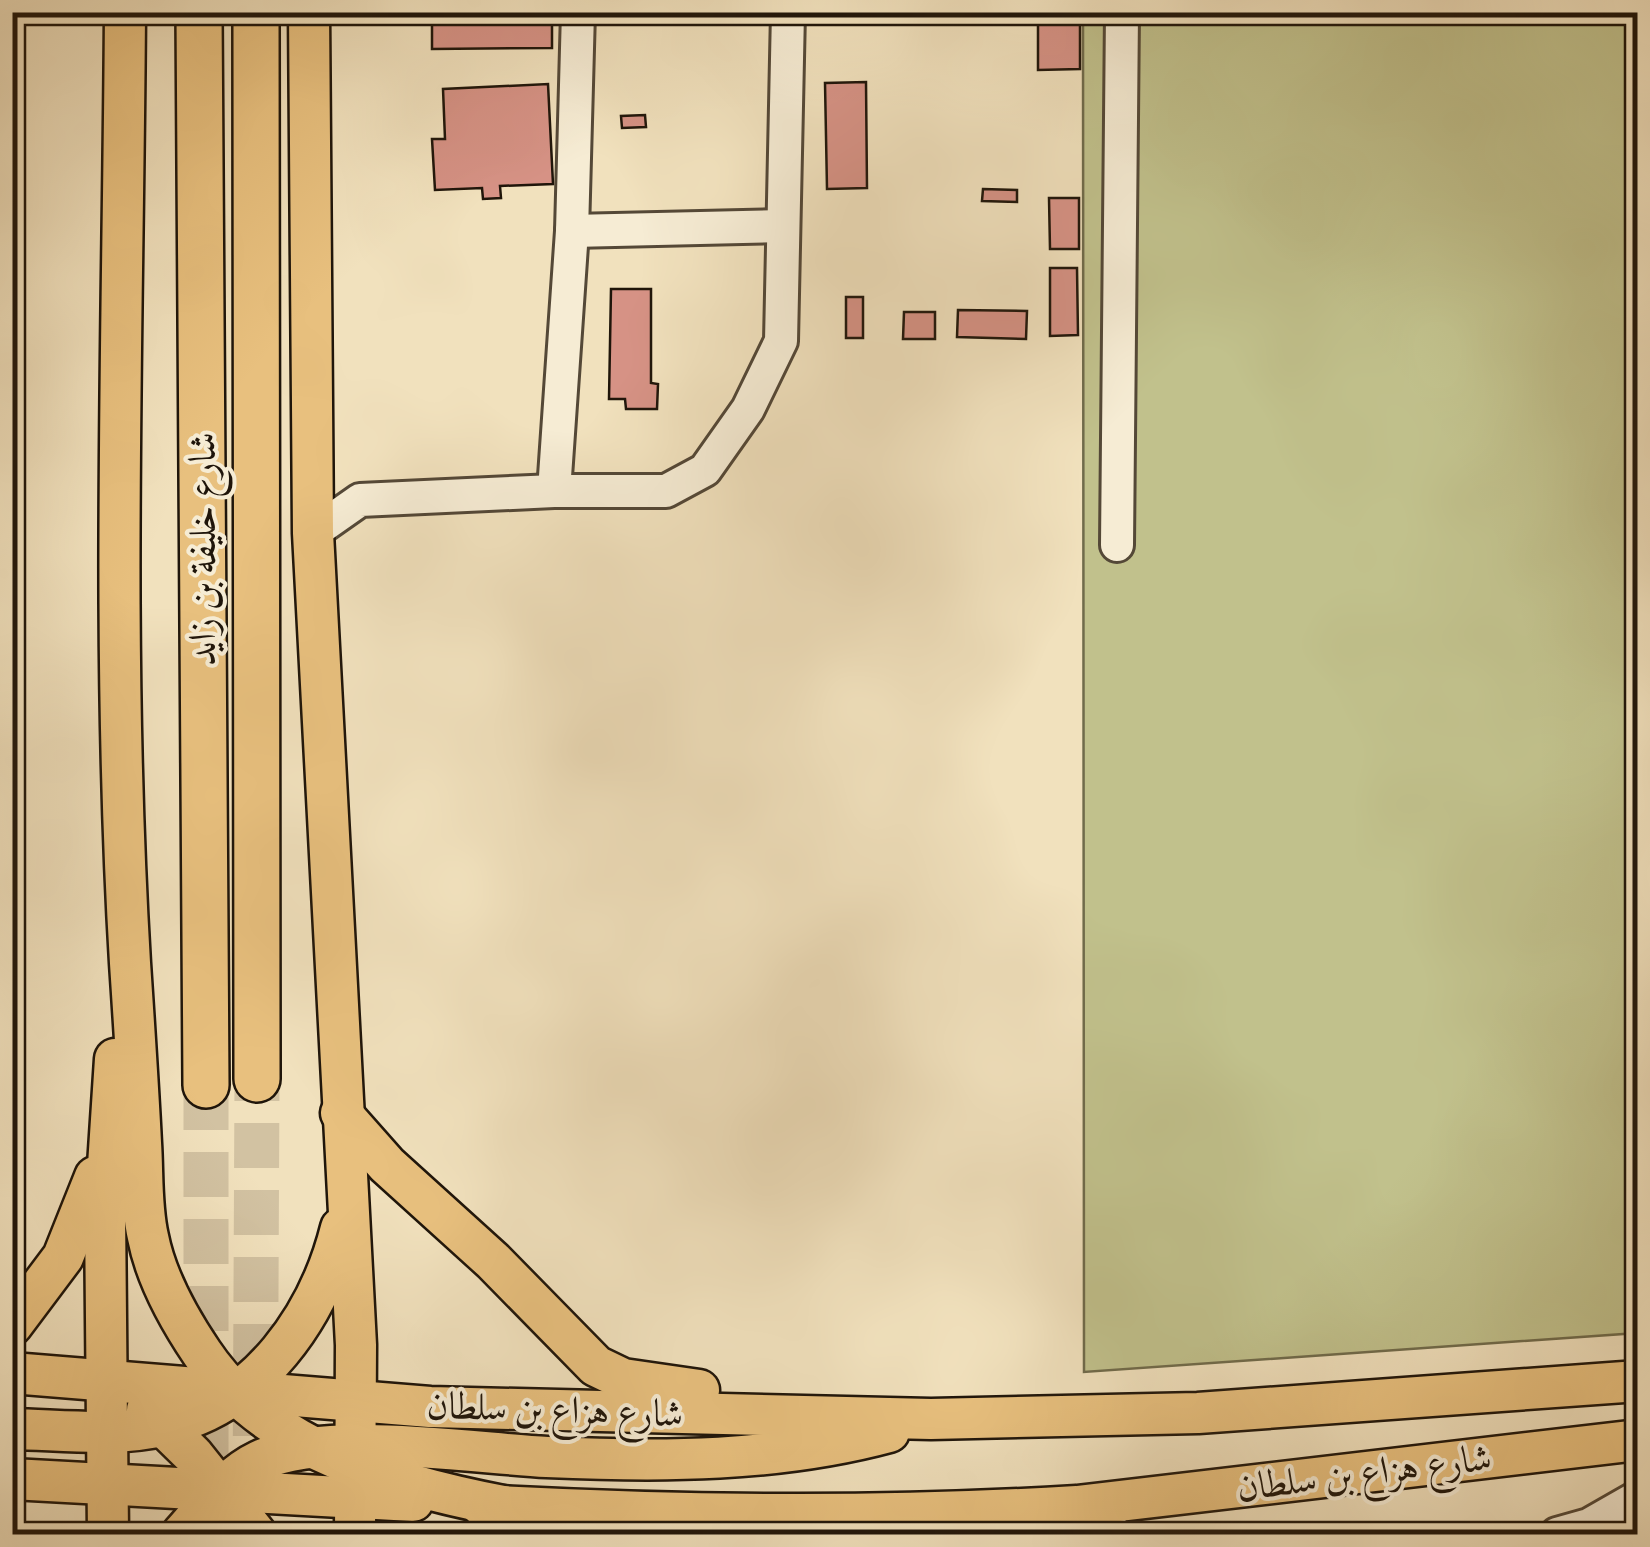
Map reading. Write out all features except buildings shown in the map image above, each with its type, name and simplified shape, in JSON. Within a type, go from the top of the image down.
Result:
[{"type":"highway","name":"شارع خليفة بن زايد","points":[[200,12],[206,1085]]},
{"type":"highway","name":"شارع خليفة بن زايد","points":[[256,12],[258,1080]]},
{"type":"main road","points":[[125,12],[120,693],[126,890],[148,1237],[183,1324],[205,1358],[237,1392],[311,1446],[356,1486],[554,1457],[778,1455],[855,1441],[931,1419]]},
{"type":"main road","points":[[309,12],[313,533],[341,1113],[349,1200],[358,1402],[356,1486]]},
{"type":"main road","points":[[12,1325],[63,1257],[91,1192],[99,1158],[126,890]]},
{"type":"main road","points":[[108,1534],[105,1211],[126,890]]},
{"type":"main road","points":[[341,1113],[387,1165],[493,1261],[596,1366],[622,1379],[652,1386],[855,1401],[931,1419]]},
{"type":"main road","points":[[12,1429],[108,1431],[166,1425],[202,1413],[237,1392],[267,1365],[314,1303],[332,1265],[349,1200]]},
{"type":"main road","name":"شارع هزاع بن سلطان","points":[[12,1373],[358,1402],[931,1419],[1198,1413],[1638,1381]]},
{"type":"main road","points":[[108,1382],[166,1425],[256,1534]]},
{"type":"main road","name":"شارع هزاع بن سلطان","points":[[12,1479],[221,1490],[356,1486],[508,1506],[856,1525],[1078,1506],[1638,1440]]},
{"type":"main road","points":[[182,1534],[221,1490],[259,1461],[311,1446]]},
{"type":"lane","points":[[554,490],[572,231],[578,12]]},
{"type":"lane","points":[[313,533],[360,500],[554,490],[666,491],[705,470],[748,408],[781,341],[788,12]]},
{"type":"lane","points":[[1117,545],[1122,12]]},
{"type":"lane","points":[[572,231],[783,226]]},
{"type":"lane","points":[[313,466],[360,500]]},
{"type":"lane","points":[[1557,1534],[1590,1524],[1638,1498]]},
{"type":"lane","points":[[1078,1506],[1116,1534]]},
{"type":"green space","points":[[1083,13],[1637,13],[1637,1333],[1084,1372]]},
{"type":"tunnel","points":[[255,1503],[257,1079]]},
{"type":"tunnel","points":[[206,1085],[206,1498]]}]
